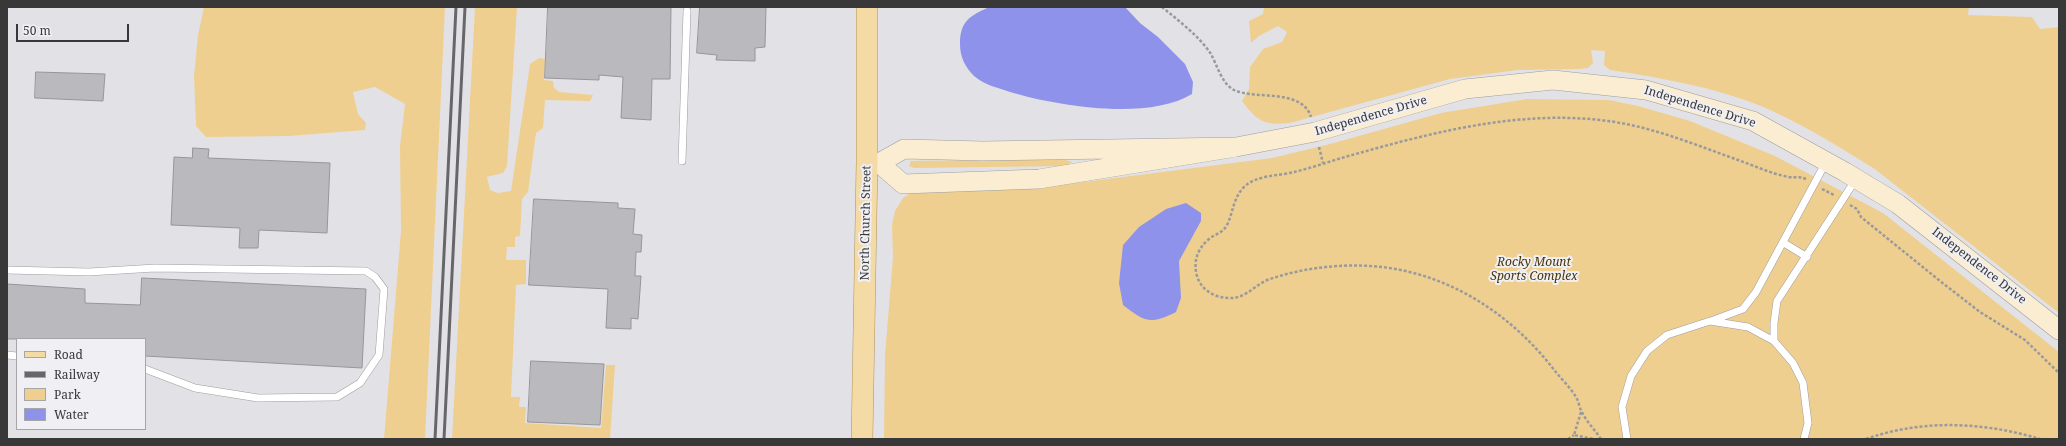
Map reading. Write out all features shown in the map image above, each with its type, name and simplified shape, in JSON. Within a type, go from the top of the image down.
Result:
[{"type":"main road","name":"North Church Street","points":[[862,439],[867,162],[867,7]]},
{"type":"street","name":"Independence Drive","points":[[1236,147],[1315,132],[1465,89],[1553,80],[1646,90],[1753,121],[1826,161],[1898,204],[2008,288],[2059,330]]},
{"type":"street","points":[[1236,147],[1039,179],[903,184],[879,163],[904,149],[984,151],[1236,147]]},
{"type":"lane","points":[[682,161],[687,11]]},
{"type":"lane","points":[[1627,439],[1622,407],[1630,376],[1647,351],[1667,335],[1743,309],[1756,292],[1784,243],[1826,161]]},
{"type":"lane","points":[[1774,342],[1774,323],[1777,301],[1807,257],[1856,179]]},
{"type":"lane","points":[[1784,243],[1807,257]]},
{"type":"lane","points":[[7,270],[89,272],[155,268],[366,271],[375,277],[384,289],[379,355],[360,383],[337,397],[258,398],[196,388],[146,369]]},
{"type":"lane","points":[[1710,321],[1748,327],[1774,342],[1793,363],[1803,383],[1808,423],[1804,439]]},
{"type":"path","points":[[1162,7],[1199,39],[1210,53],[1228,86],[1239,92],[1283,97],[1305,107],[1310,116]]},
{"type":"path","points":[[1601,439],[1581,412],[1578,399],[1539,350],[1519,331],[1481,302],[1449,285],[1414,274],[1382,267],[1320,267],[1270,279],[1257,284],[1248,293],[1238,298],[1227,299],[1216,296],[1205,290],[1198,281],[1195,269],[1196,257],[1208,239],[1217,234],[1227,224],[1236,199],[1246,185],[1261,178],[1445,131],[1537,117],[1609,121],[1675,137],[1764,169],[1791,177],[1801,176],[1857,208],[1861,217],[1940,282],[1980,312],[2025,340],[2059,373]]},
{"type":"path","points":[[1319,147],[1323,163]]},
{"type":"path","points":[[1568,439],[1574,435],[1581,412]]},
{"type":"path","points":[[1866,439],[1880,434],[1906,429],[1945,424],[1988,427],[2018,432],[2040,439]]},
{"type":"path","points":[[1574,435],[1594,439]]},
{"type":"green space","points":[[204,7],[445,7],[425,439],[384,439],[401,231],[400,146],[405,104],[375,87],[353,92],[358,114],[366,123],[365,130],[289,136],[206,137],[196,126],[194,76],[198,35]]},
{"type":"green space","points":[[475,7],[517,7],[507,166],[503,173],[487,177],[490,190],[498,193],[511,191],[530,64],[539,58],[545,59],[544,80],[553,81],[554,88],[559,92],[593,95],[590,101],[545,100],[543,128],[536,133],[528,192],[522,199],[520,236],[515,237],[515,247],[507,247],[506,260],[526,260],[526,284],[516,285],[511,397],[520,397],[519,407],[526,407],[525,423],[601,428],[606,365],[615,365],[610,439],[452,439]]},
{"type":"green space","points":[[1264,7],[1969,7],[1968,15],[2032,17],[2040,29],[2059,27],[2059,313],[1876,170],[1820,136],[1761,106],[1724,93],[1668,80],[1610,70],[1604,65],[1605,51],[1591,50],[1593,63],[1588,68],[1518,70],[1450,79],[1290,123],[1267,123],[1257,118],[1242,101],[1249,89],[1250,67],[1263,49],[1282,42],[1287,32],[1278,26],[1259,36],[1251,43],[1249,21],[1263,14]]},
{"type":"green space","name":"Rocky Mount Sports Complex","points":[[1527,99],[1609,100],[1638,106],[1690,121],[1775,156],[1883,213],[2059,352],[2059,439],[884,439],[885,355],[893,257],[892,225],[895,211],[903,198],[915,190],[1009,189],[1076,183],[1272,158],[1330,144],[1441,113]]},
{"type":"green space","points":[[1062,159],[1072,162],[1066,166],[914,168],[909,166],[911,161]]},
{"type":"water","points":[[989,7],[1125,7],[1140,23],[1158,37],[1185,64],[1193,82],[1192,94],[1173,102],[1152,107],[1127,109],[1102,108],[1052,102],[1010,92],[987,84],[974,76],[964,62],[960,49],[960,36],[967,20],[976,13]]},
{"type":"water","points":[[1186,203],[1201,213],[1201,221],[1179,261],[1181,298],[1176,312],[1160,319],[1148,320],[1137,315],[1123,305],[1119,283],[1123,245],[1139,227],[1166,209]]},
{"type":"building","points":[[548,7],[671,7],[670,79],[652,79],[651,120],[621,118],[623,77],[599,75],[599,80],[545,78]]},
{"type":"building","points":[[700,7],[766,7],[765,47],[755,48],[755,61],[716,60],[717,55],[697,53]]},
{"type":"building","points":[[36,72],[105,74],[103,101],[35,98]]},
{"type":"building","points":[[193,148],[209,149],[208,158],[330,163],[327,233],[259,230],[258,248],[239,248],[240,228],[171,225],[174,157],[192,158]]},
{"type":"building","points":[[534,199],[618,203],[618,208],[635,209],[633,234],[642,235],[641,252],[636,252],[635,276],[641,276],[638,319],[631,318],[631,329],[606,328],[608,289],[529,285]]},
{"type":"building","points":[[142,278],[366,289],[362,368],[146,356],[146,338],[7,339],[7,284],[85,289],[85,303],[140,305]]},
{"type":"building","points":[[531,361],[604,364],[600,425],[528,422]]},
{"type":"railway","points":[[435,439],[456,7]]},
{"type":"railway","points":[[444,439],[465,7]]}]
